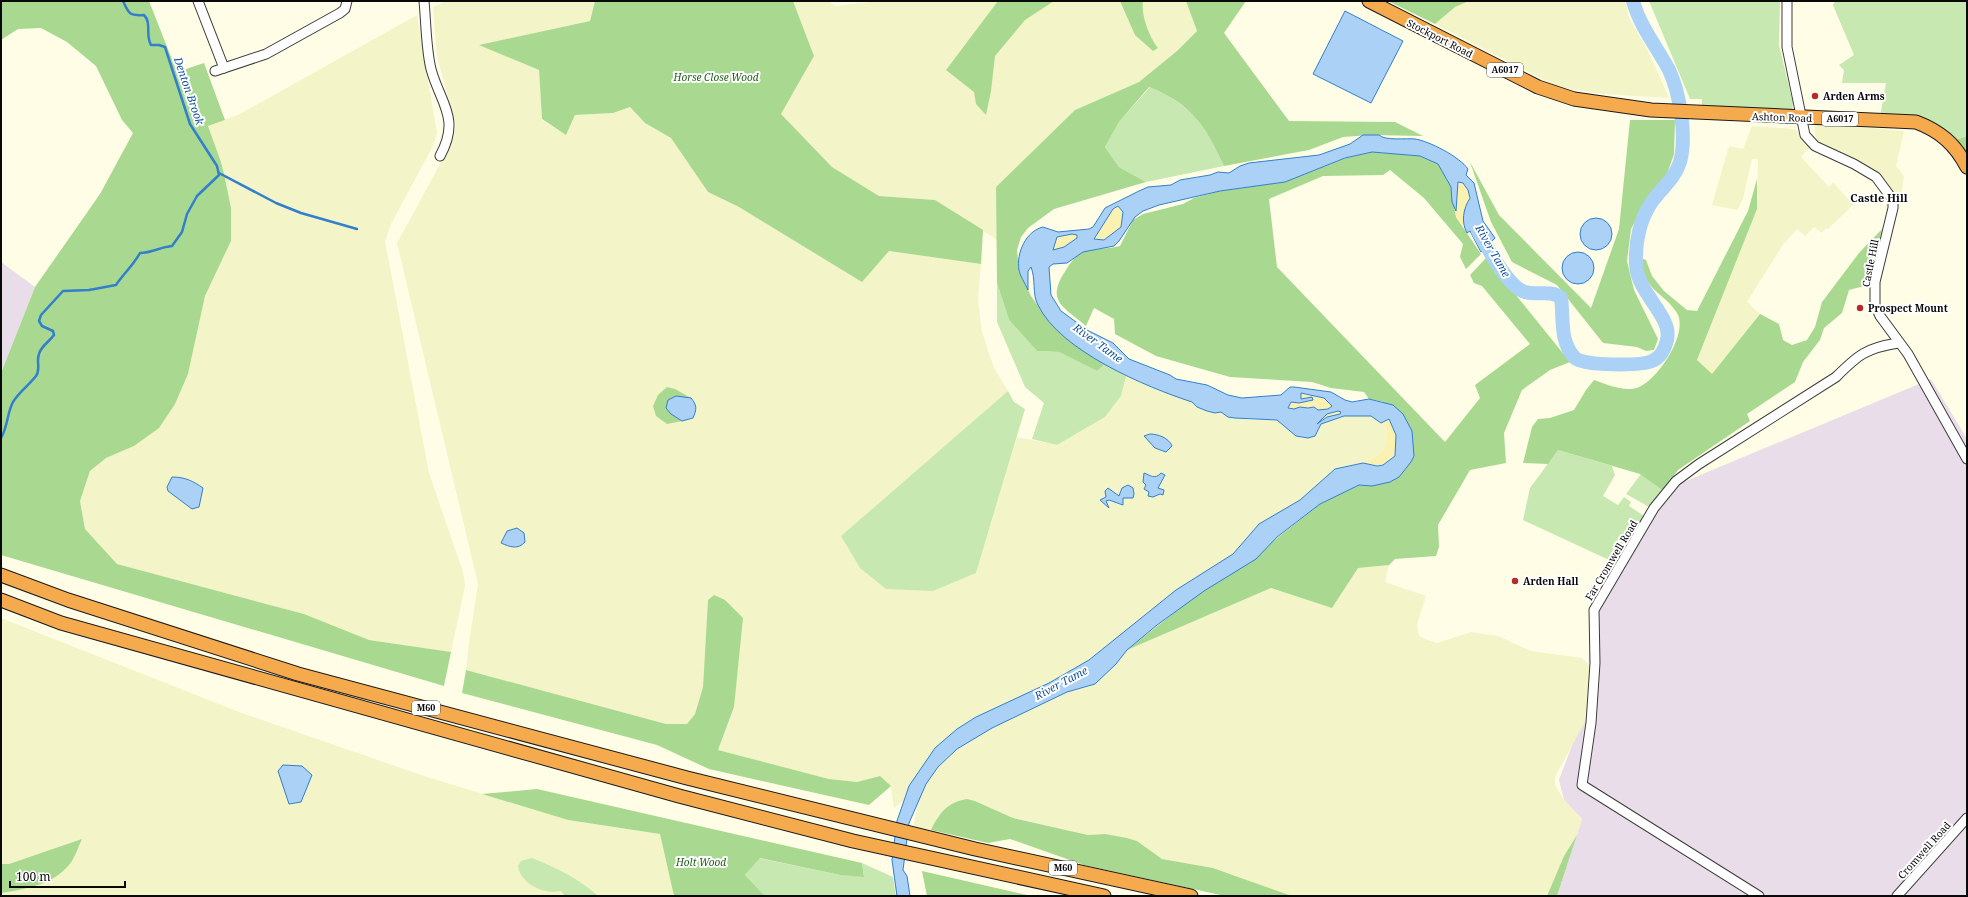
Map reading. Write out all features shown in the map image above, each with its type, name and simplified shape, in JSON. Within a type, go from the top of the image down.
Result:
[{"type":"highway","name":"Stockport Road","points":[[1369,1],[1492,64],[1558,95],[1595,103],[1651,110]]},
{"type":"highway","name":"Ashton Road","points":[[1651,110],[1916,122],[1930,127],[1953,144],[1967,167]]},
{"type":"highway","name":"M60","points":[[1,576],[68,600],[298,674],[679,776],[975,849],[1191,896]]},
{"type":"highway","name":"M60","points":[[1,600],[61,623],[679,796],[853,840],[968,867],[1104,896]]},
{"type":"street","points":[[198,1],[224,68]]},
{"type":"street","points":[[215,71],[266,54],[340,13],[345,9],[347,1]]},
{"type":"street","points":[[424,1],[430,68],[442,95],[450,125],[446,144],[440,156]]},
{"type":"street","points":[[1787,1],[1787,47],[1801,117]]},
{"type":"street","name":"Castle Hill","points":[[1801,117],[1805,135],[1814,146],[1866,170],[1876,177],[1893,200],[1893,208],[1875,282],[1875,305],[1880,316],[1898,343],[1908,354],[1967,459]]},
{"type":"street","name":"Far Cromwell Road","points":[[1759,896],[1582,785],[1591,723],[1595,664],[1594,610],[1654,508],[1676,481],[1699,464],[1836,377],[1855,358],[1867,350],[1881,345],[1898,343]]},
{"type":"street","name":"Cromwell Road","points":[[1897,896],[1967,818]]},
{"type":"shaded area","points":[[1,262],[35,287],[1,373]]},
{"type":"shaded area","points":[[1931,379],[1967,439],[1967,896],[1557,896],[1582,819],[1564,800],[1559,780],[1574,740],[1587,718],[1590,622],[1651,519],[1681,483]]},
{"type":"green space","points":[[1,1],[149,1],[177,72],[204,63],[225,120],[208,126],[221,162],[231,208],[231,241],[205,296],[188,374],[175,404],[159,428],[134,446],[106,458],[90,471],[80,501],[85,529],[117,564],[304,614],[369,640],[451,652],[444,686],[1,555],[1,373],[35,287],[100,194],[133,133],[122,120],[96,66],[67,42],[41,28],[18,29],[1,40]]},
{"type":"green space","points":[[447,1],[595,1],[590,21],[480,45],[539,70],[542,120],[566,135],[575,115],[613,113],[630,107],[645,123],[671,138],[708,192],[739,207],[889,251],[981,264],[978,300],[982,332],[994,368],[1008,391],[841,536],[976,573],[1017,437],[1057,445],[1105,417],[1121,396],[1126,376],[1196,404],[1197,407],[1215,413],[1221,412],[1228,417],[1252,420],[1277,420],[1296,436],[1303,438],[1309,438],[1326,420],[1344,416],[1371,416],[1386,427],[1387,445],[1383,452],[1363,463],[1335,469],[1300,500],[1259,524],[1233,554],[1176,590],[1089,660],[1049,683],[976,717],[957,729],[935,748],[909,786],[903,801],[894,808],[891,787],[880,776],[857,782],[829,779],[718,750],[734,707],[708,600],[703,687],[695,714],[687,724],[666,724],[466,670],[478,584],[397,243],[450,146],[456,125],[437,56],[433,7]]},
{"type":"green space","name":"Horse Close Wood","points":[[595,1],[793,1],[814,56],[781,114],[832,167],[879,196],[935,200],[983,230],[981,264],[889,251],[862,282],[739,207],[708,192],[671,138],[645,123],[630,107],[613,113],[575,115],[566,135],[542,119],[539,70],[479,45],[590,21]]},
{"type":"green space","points":[[793,1],[828,1],[836,6],[879,1],[1186,1],[1197,31],[1177,51],[1139,82],[1075,110],[996,187],[997,240],[935,200],[879,196],[832,167],[781,114],[814,56]]},
{"type":"green space","points":[[998,1],[1054,1],[1025,20],[995,56],[991,91],[986,115],[976,104],[974,92],[946,70]]},
{"type":"green space","points":[[1120,1],[1143,1],[1143,13],[1146,26],[1158,48],[1153,51],[1135,35]]},
{"type":"green space","points":[[1186,1],[1246,1],[1224,33],[1289,121],[1395,122],[1423,136],[1371,135],[1343,137],[1309,150],[1224,166],[1211,139],[1196,118],[1164,93],[1149,87],[1119,122],[1105,147],[1119,167],[1146,182],[1054,209],[1028,228],[1021,237],[1017,250],[1019,270],[1031,296],[1048,320],[1068,339],[1105,364],[1097,371],[1059,352],[1037,351],[1009,320],[997,283],[996,187],[1075,110],[1139,82],[1177,51],[1197,31]]},
{"type":"green space","points":[[1388,1],[1469,1],[1455,7],[1435,24]]},
{"type":"green space","points":[[1469,1],[1625,1],[1629,18],[1650,55],[1669,98],[1602,94],[1558,87],[1435,24],[1455,7]]},
{"type":"green space","points":[[1649,1],[1780,1],[1779,45],[1793,103],[1792,112],[1702,106],[1702,99],[1690,99]]},
{"type":"green space","points":[[1835,1],[1967,1],[1967,136],[1955,140],[1880,117],[1886,83],[1842,83],[1844,70],[1839,65],[1854,55],[1833,5]]},
{"type":"green space","points":[[417,15],[437,133],[433,146],[391,224],[385,241],[429,473],[463,572],[465,586],[451,652],[369,640],[304,614],[117,564],[85,529],[80,501],[90,471],[106,458],[134,446],[175,404],[188,374],[205,296],[231,241],[224,174],[208,126],[240,114]],"holes":[[[172,477],[179,499],[168,491],[167,487]]]},
{"type":"green space","points":[[1150,87],[1176,101],[1196,118],[1211,140],[1224,166],[1146,182],[1119,167],[1105,147],[1119,122]]},
{"type":"green space","points":[[1630,120],[1675,120],[1674,154],[1667,174],[1647,199],[1631,229],[1627,261],[1634,290],[1658,339],[1654,350],[1646,351],[1637,347],[1603,343],[1557,285],[1512,262],[1491,222],[1470,162],[1499,215],[1591,308],[1619,229]]},
{"type":"green space","points":[[1815,123],[1904,131],[1896,166],[1904,176],[1901,198],[1897,202],[1878,175],[1857,159],[1831,151],[1819,145],[1815,135]]},
{"type":"green space","points":[[1752,126],[1795,129],[1811,146],[1801,157],[1829,187],[1833,182],[1853,205],[1822,233],[1814,227],[1805,236],[1797,229],[1782,246],[1747,302],[1760,314],[1712,375],[1697,360],[1757,209],[1758,159],[1752,159],[1743,199],[1737,210],[1712,205],[1729,146],[1743,149]]},
{"type":"green space","points":[[1967,136],[1967,155],[1955,140]]},
{"type":"green space","points":[[1372,152],[1420,156],[1438,164],[1451,187],[1456,217],[1481,254],[1466,269],[1460,257],[1463,244],[1424,198],[1390,170],[1383,175],[1323,176],[1269,199],[1277,267],[1445,442],[1480,398],[1475,385],[1530,344],[1482,286],[1474,283],[1470,275],[1486,258],[1570,362],[1550,370],[1522,390],[1504,433],[1506,463],[1470,470],[1438,525],[1439,547],[1436,556],[1395,559],[1389,565],[1358,568],[1332,608],[1271,588],[1127,650],[1189,601],[1266,547],[1320,504],[1359,485],[1372,486],[1399,477],[1414,456],[1384,402],[1369,399],[1364,392],[1331,388],[1312,382],[1230,377],[1156,356],[1115,334],[1114,319],[1094,308],[1086,326],[1064,308],[1060,302],[1057,296],[1057,289],[1060,280],[1071,262],[1080,253],[1120,246],[1133,220],[1143,214],[1183,204],[1194,198],[1220,191],[1285,182],[1346,158]]},
{"type":"green space","points":[[1757,179],[1757,209],[1697,360],[1712,374],[1760,314],[1779,324],[1783,340],[1792,345],[1807,340],[1815,327],[1822,302],[1859,253],[1882,229],[1868,285],[1849,290],[1842,313],[1824,328],[1820,340],[1803,362],[1795,382],[1747,414],[1750,421],[1678,470],[1662,490],[1640,474],[1558,450],[1548,464],[1523,463],[1532,427],[1538,419],[1550,418],[1574,410],[1594,380],[1616,387],[1634,389],[1647,382],[1655,375],[1670,354],[1679,332],[1680,322],[1677,313],[1672,306],[1654,290],[1650,284],[1643,269],[1641,258],[1646,260],[1652,276],[1664,291],[1687,310],[1697,311],[1748,211]]},
{"type":"green space","points":[[997,283],[1009,320],[1037,351],[1059,352],[1097,371],[1105,364],[1126,376],[1121,396],[1105,417],[1057,445],[1032,439],[1044,403],[1025,387],[997,322]]},
{"type":"green space","points":[[667,387],[675,389],[691,398],[676,396],[671,414],[682,421],[667,424],[656,416],[653,406],[658,395]]},
{"type":"green space","points":[[1008,391],[1014,402],[1025,409],[976,573],[933,591],[886,589],[860,568],[841,536]]},
{"type":"green space","points":[[1558,450],[1612,466],[1615,475],[1603,496],[1618,505],[1624,497],[1631,502],[1629,506],[1644,516],[1620,556],[1607,559],[1523,520],[1530,488]]},
{"type":"green space","points":[[1641,474],[1662,490],[1651,508],[1626,494]]},
{"type":"green space","points":[[1389,565],[1385,582],[1426,596],[1417,624],[1419,636],[1437,643],[1471,632],[1498,636],[1531,651],[1582,658],[1590,666],[1587,718],[1555,777],[1555,785],[1564,800],[1582,819],[1577,835],[1564,856],[1547,896],[1292,896],[1213,868],[1162,859],[1137,841],[1105,834],[1088,835],[1013,818],[975,801],[967,799],[937,817],[931,830],[914,826],[918,799],[926,784],[938,767],[957,749],[992,728],[1067,692],[1095,684],[1116,664],[1127,650],[1271,588],[1332,608],[1358,568]]},
{"type":"green space","points":[[714,595],[725,600],[743,618],[734,707],[718,750],[829,779],[857,782],[880,776],[891,786],[869,805],[709,769],[657,745],[462,693],[466,670],[666,724],[687,724],[695,714],[703,687],[708,600]]},
{"type":"green space","points":[[1,618],[239,712],[427,777],[568,820],[660,834],[674,896],[1,896],[1,893],[28,888],[82,840],[9,864],[1,864]]},
{"type":"green space","name":"Holt Wood","points":[[537,789],[862,863],[864,877],[840,875],[760,858],[745,875],[765,896],[674,896],[660,834],[568,820],[482,794]]},
{"type":"green space","points":[[967,799],[975,801],[1013,818],[1088,835],[1105,834],[1127,838],[1137,841],[1162,859],[1213,868],[1292,896],[1225,896],[1084,865],[1010,839],[988,843],[931,830],[937,818],[945,809],[960,800]]},
{"type":"green space","points":[[1577,835],[1557,896],[1547,896],[1564,856]]},
{"type":"green space","points":[[82,839],[75,856],[69,865],[55,877],[47,882],[29,888],[1,893],[1,864],[9,864]]},
{"type":"green space","points":[[532,858],[567,874],[598,896],[565,896],[561,891],[555,892],[541,890],[534,887],[523,878],[518,866],[521,861]]},
{"type":"green space","points":[[759,858],[840,875],[864,876],[862,863],[893,877],[896,896],[765,896],[745,875]]},
{"type":"green space","points":[[922,871],[1031,896],[927,896]]},
{"type":"sand","points":[[1460,181],[1466,186],[1470,195],[1465,209],[1463,227],[1456,217],[1456,190]]},
{"type":"sand","points":[[1118,206],[1123,212],[1121,227],[1104,240],[1094,239],[1113,209]]},
{"type":"sand","points":[[1076,233],[1077,238],[1064,247],[1053,250],[1057,237]]},
{"type":"sand","points":[[1301,393],[1324,398],[1332,407],[1318,410],[1310,407],[1303,407],[1294,410],[1288,408],[1291,402],[1305,402],[1312,397],[1301,399]]},
{"type":"sand","points":[[1338,411],[1341,412],[1340,414],[1327,417],[1316,425],[1327,414]]},
{"type":"sand","points":[[1389,419],[1396,435],[1395,456],[1388,462],[1380,465],[1368,465],[1363,463],[1384,450],[1386,442],[1386,427],[1381,423]]},
{"type":"water","points":[[1345,11],[1403,41],[1371,103],[1313,74]]},
{"type":"water","points":[[1363,135],[1379,135],[1391,139],[1421,140],[1436,146],[1451,155],[1464,164],[1468,169],[1466,175],[1474,183],[1483,221],[1495,238],[1481,252],[1470,231],[1467,233],[1463,220],[1464,211],[1470,198],[1468,190],[1463,183],[1458,182],[1456,211],[1452,202],[1451,187],[1438,164],[1420,156],[1372,152],[1345,158],[1285,182],[1220,191],[1159,205],[1143,211],[1135,217],[1114,246],[1083,252],[1067,263],[1053,264],[1049,267],[1051,295],[1061,311],[1087,330],[1113,343],[1129,359],[1170,375],[1176,379],[1207,385],[1228,395],[1242,398],[1281,395],[1290,387],[1294,387],[1331,392],[1345,400],[1352,402],[1369,399],[1393,405],[1403,414],[1412,431],[1414,456],[1411,462],[1399,477],[1390,482],[1372,486],[1359,485],[1320,504],[1277,537],[1256,559],[1204,591],[1157,625],[1127,650],[1116,664],[1095,684],[1067,692],[992,728],[957,749],[938,767],[926,784],[909,823],[903,870],[907,876],[910,896],[897,896],[892,860],[897,821],[909,786],[935,748],[957,729],[976,717],[1049,683],[1089,660],[1176,590],[1233,554],[1259,524],[1300,500],[1335,469],[1363,463],[1377,466],[1383,465],[1395,456],[1396,435],[1389,419],[1381,423],[1371,416],[1344,416],[1321,424],[1315,436],[1308,438],[1296,436],[1277,420],[1235,418],[1228,417],[1221,412],[1215,413],[1207,411],[1197,407],[1192,402],[1129,377],[1084,352],[1049,322],[1038,305],[1034,292],[1031,267],[1028,271],[1028,290],[1021,277],[1018,263],[1021,250],[1027,238],[1037,229],[1043,227],[1058,232],[1089,229],[1093,227],[1105,208],[1148,187],[1171,185],[1180,180],[1210,175],[1218,172],[1229,173],[1240,166],[1249,163],[1319,155],[1350,144]],"holes":[[[1118,206],[1123,212],[1121,227],[1104,240],[1094,239],[1113,209]],[[1072,234],[1077,235],[1077,238],[1064,247],[1053,250],[1057,237]],[[1301,393],[1324,398],[1332,406],[1328,409],[1318,410],[1314,407],[1300,407],[1294,409],[1288,408],[1291,402],[1299,403],[1313,400],[1312,397],[1301,399]],[[1338,411],[1341,412],[1340,414],[1327,417],[1317,424],[1327,414]]]},
{"type":"water","points":[[1593,218],[1599,218],[1608,222],[1612,234],[1608,246],[1599,250],[1593,250],[1584,246],[1580,237],[1580,231],[1584,222]]},
{"type":"water","points":[[1575,252],[1581,252],[1590,256],[1594,268],[1590,280],[1581,284],[1575,284],[1566,280],[1562,271],[1562,265],[1566,256]]},
{"type":"water","points":[[676,396],[691,398],[693,400],[696,407],[693,418],[682,421],[671,414],[666,408],[668,400]]},
{"type":"water","points":[[1150,434],[1163,437],[1171,443],[1172,446],[1166,452],[1155,448],[1144,436]]},
{"type":"water","points":[[1144,473],[1155,477],[1161,473],[1165,475],[1158,488],[1164,490],[1163,495],[1160,494],[1153,497],[1148,496],[1149,492],[1144,489],[1146,485],[1143,482]]},
{"type":"water","points":[[172,477],[189,480],[203,488],[199,507],[192,509],[168,491],[167,487]]},
{"type":"water","points":[[1128,485],[1133,488],[1133,498],[1123,498],[1123,505],[1109,500],[1106,501],[1109,508],[1100,500],[1106,497],[1105,491],[1108,488],[1119,496],[1122,488]]},
{"type":"water","points":[[517,528],[524,533],[525,542],[522,545],[511,547],[501,543],[507,531]]},
{"type":"water","points":[[283,765],[302,766],[312,775],[301,802],[289,804],[278,771]]},
{"type":"waterway","name":"Denton Brook","points":[[1,438],[13,402],[36,376],[40,351],[54,335],[53,331],[42,326],[39,321],[41,315],[63,291],[89,290],[116,285],[140,253],[172,246],[182,232],[187,214],[197,196],[219,175],[217,166],[190,124],[165,47],[151,45],[148,37],[148,22],[146,18],[144,15],[135,15],[130,13],[123,1]]},
{"type":"waterway","name":"River Tame","points":[[1478,231],[1498,266],[1518,289],[1530,293],[1548,293],[1557,295],[1561,298],[1564,337],[1566,344],[1575,358],[1589,363],[1637,364],[1652,361],[1662,353],[1667,340],[1665,322],[1642,285],[1638,275],[1636,264],[1636,247],[1639,230],[1649,206],[1678,168],[1683,140],[1681,115],[1676,91],[1669,70],[1640,20],[1633,1]]},
{"type":"waterway","points":[[219,173],[276,203],[301,213],[357,229]]},
{"type":"place","name":"Arden Arms","points":[[1815,96]]},
{"type":"place","name":"Prospect Mount","points":[[1860,308]]},
{"type":"place","name":"Arden Hall","points":[[1515,581]]},
{"type":"district","name":"Castle Hill","points":[[1879,198]]}]
